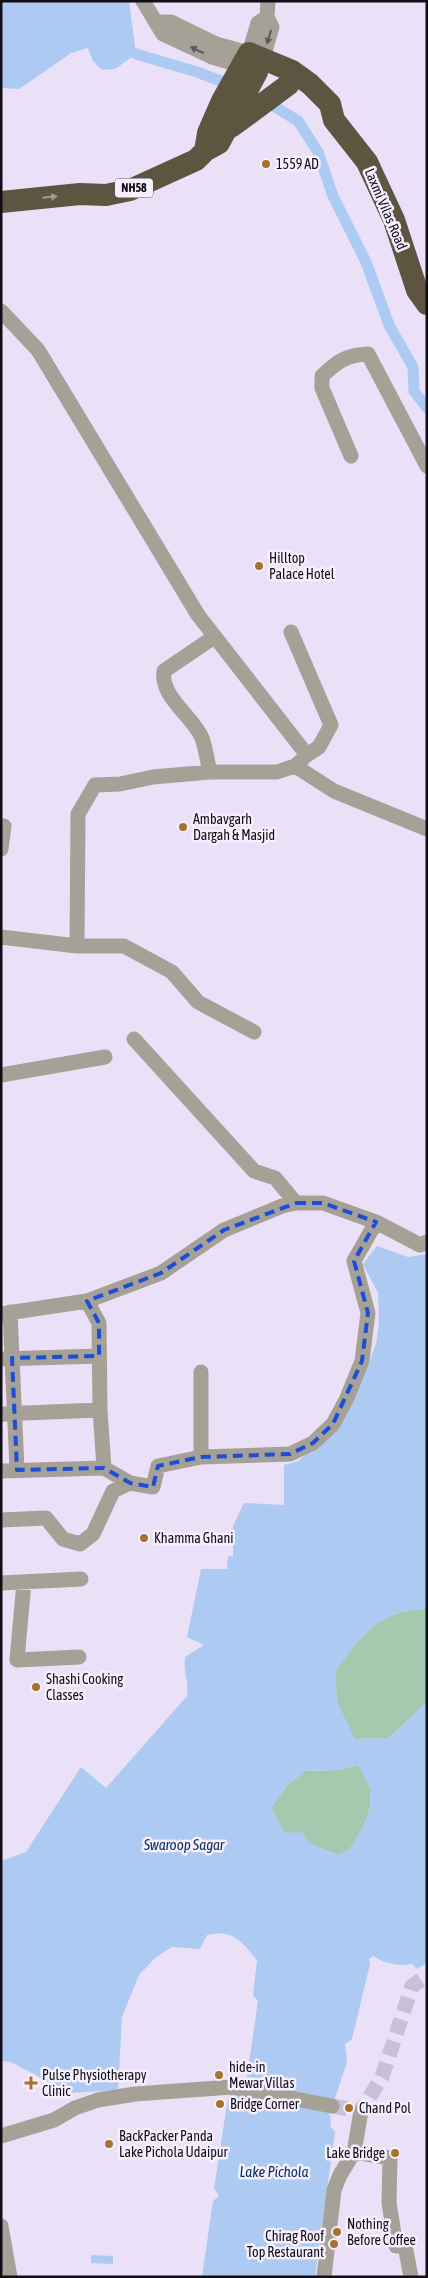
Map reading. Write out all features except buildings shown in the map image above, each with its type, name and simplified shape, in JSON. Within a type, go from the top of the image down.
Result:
[{"type":"highway","name":"Laxmi Vilas Road","points":[[251,67],[283,88],[297,91],[318,112],[334,120]]},
{"type":"highway","name":"Laxmi Vilas Road","points":[[251,67],[292,71],[310,84],[330,104],[334,120],[367,162],[394,220],[417,290],[427,304]]},
{"type":"highway","name":"NH58","points":[[1,202],[80,194],[106,195],[130,190],[183,167],[219,143],[237,106],[251,67]]},
{"type":"highway","points":[[237,106],[283,88]]},
{"type":"highway","name":"NH58","points":[[205,151],[208,133],[237,106]]},
{"type":"street","points":[[143,1],[163,34],[212,57],[251,67],[258,23],[267,17],[268,1]]},
{"type":"street","points":[[1,211],[26,200]]},
{"type":"street","points":[[1,311],[38,350],[198,615],[307,756]]},
{"type":"street","points":[[351,456],[322,388],[322,376],[350,355],[368,354],[427,466]]},
{"type":"street","points":[[77,946],[78,814],[95,784],[120,784],[153,777],[210,772],[277,772],[295,766],[318,748],[331,725],[291,632]]},
{"type":"street","points":[[210,772],[201,736],[178,706],[163,679],[164,671],[214,638]]},
{"type":"street","points":[[295,766],[334,791],[427,829]]},
{"type":"street","points":[[1,849],[4,826]]},
{"type":"street","points":[[1,937],[77,946],[124,946],[172,972],[198,1002],[254,1032]]},
{"type":"street","points":[[134,1039],[254,1171],[275,1178],[296,1203]]},
{"type":"street","points":[[1,1075],[105,1057]]},
{"type":"street","points":[[17,1470],[8,1414],[6,1313],[87,1301],[161,1273],[224,1230],[282,1206],[296,1203],[323,1203],[376,1222],[420,1244],[427,1242]]},
{"type":"street","points":[[1,1471],[104,1468],[130,1483],[153,1487],[158,1466],[201,1457],[290,1454],[314,1443],[332,1424],[346,1400],[362,1361],[368,1313],[354,1261],[376,1222]]},
{"type":"street","points":[[87,1301],[99,1324],[100,1410],[104,1468]]},
{"type":"street","points":[[7,1359],[99,1356]]},
{"type":"street","points":[[201,1372],[201,1457]]},
{"type":"street","points":[[8,1414],[100,1410]]},
{"type":"street","points":[[1,1520],[46,1518],[63,1539],[80,1544],[93,1534],[113,1491],[130,1483]]},
{"type":"street","points":[[1,1583],[81,1579]]},
{"type":"street","points":[[24,1582],[16,1660],[80,1657]]},
{"type":"street","points":[[1,2136],[54,2120],[75,2108],[98,2100],[226,2087],[332,2106]]},
{"type":"street","points":[[324,2277],[334,2190],[340,2175],[354,2152],[361,2111]]},
{"type":"street","points":[[354,2152],[390,2158],[389,2203],[396,2246],[405,2246],[411,2277]]},
{"type":"street","points":[[1,2226],[10,2277]]},
{"type":"highlighted area","points":[[296,1203],[323,1203],[376,1222],[354,1261],[368,1313],[362,1361],[333,1424],[313,1443],[290,1454],[201,1457],[158,1466],[153,1487],[130,1483],[104,1468],[17,1470],[12,1358],[99,1356],[99,1323],[87,1301],[161,1273],[224,1230]]},
{"type":"green space","points":[[427,1609],[427,1702],[389,1738],[354,1739],[337,1702],[335,1671],[354,1646],[372,1627],[395,1614]]},
{"type":"green space","points":[[358,1765],[369,1787],[371,1798],[368,1815],[349,1850],[337,1855],[285,1833],[271,1808],[287,1785],[305,1771],[338,1770]]},
{"type":"water","points":[[1,1],[129,1],[136,54],[115,69],[102,70],[93,61],[88,48],[71,53],[19,89],[1,88]]},
{"type":"water","name":"Swaroop Sagar","points":[[377,1246],[408,1257],[427,1254],[427,1609],[395,1614],[372,1627],[363,1636],[335,1672],[337,1702],[355,1739],[389,1738],[427,1702],[427,1963],[417,1969],[412,1964],[392,1964],[373,1956],[369,1959],[370,1964],[352,2039],[345,2044],[347,2062],[334,2101],[246,2083],[258,2001],[253,1995],[257,1960],[241,1942],[230,1935],[216,1934],[207,1935],[200,1949],[172,1947],[156,1957],[139,1975],[122,2017],[118,2090],[69,2093],[11,2062],[1,2061],[1,1861],[26,1852],[81,1767],[106,1788],[187,1696],[185,1657],[204,1645],[187,1637],[201,1569],[227,1569],[228,1556],[233,1556],[233,1526],[244,1503],[284,1505],[284,1465],[299,1461],[340,1417],[368,1366],[376,1344],[379,1323],[378,1293],[363,1264]],"holes":[[[358,1765],[367,1781],[371,1799],[365,1822],[349,1850],[336,1855],[308,1842],[302,1832],[285,1833],[271,1808],[287,1785],[305,1771],[338,1770]]]},
{"type":"water","name":"Lake Pichola","points":[[231,2092],[328,2111],[331,2120],[330,2126],[335,2132],[315,2277],[202,2277],[213,2201],[219,2196],[214,2188],[228,2098]]},
{"type":"water","points":[[91,2255],[113,2256],[113,2264],[91,2263]]},
{"type":"waterway","points":[[136,54],[197,72],[234,86]]},
{"type":"waterway","points":[[264,100],[298,121],[318,152],[333,196],[366,262],[389,325],[413,367],[414,391],[427,408]]},
{"type":"tunnel","points":[[332,2106],[361,2111],[382,2077],[412,1986],[421,1980],[427,1979]]},
{"type":"place","name":"1559 AD","points":[[266,164]]},
{"type":"place","name":"Hilltop Palace Hotel","points":[[259,566]]},
{"type":"place","name":"Ambavgarh Dargah & Masjid","points":[[183,827]]},
{"type":"place","name":"Khamma Ghani","points":[[144,1538]]},
{"type":"place","name":"Shashi Cooking Classes","points":[[36,1687]]},
{"type":"place","name":"hide-in Mewar Villas","points":[[219,2075]]},
{"type":"place","name":"Pulse Physiotherapy Clinic","points":[[31,2083]]},
{"type":"place","name":"Bridge Corner","points":[[220,2104]]},
{"type":"place","name":"Chand Pol","points":[[349,2108]]},
{"type":"place","name":"BackPacker Panda Lake Pichola Udaipur","points":[[109,2144]]},
{"type":"place","name":"Lake Bridge","points":[[395,2153]]},
{"type":"place","name":"Nothing Before Coffee","points":[[337,2232]]},
{"type":"place","name":"Chirag Roof Top Restaurant","points":[[334,2244]]}]
